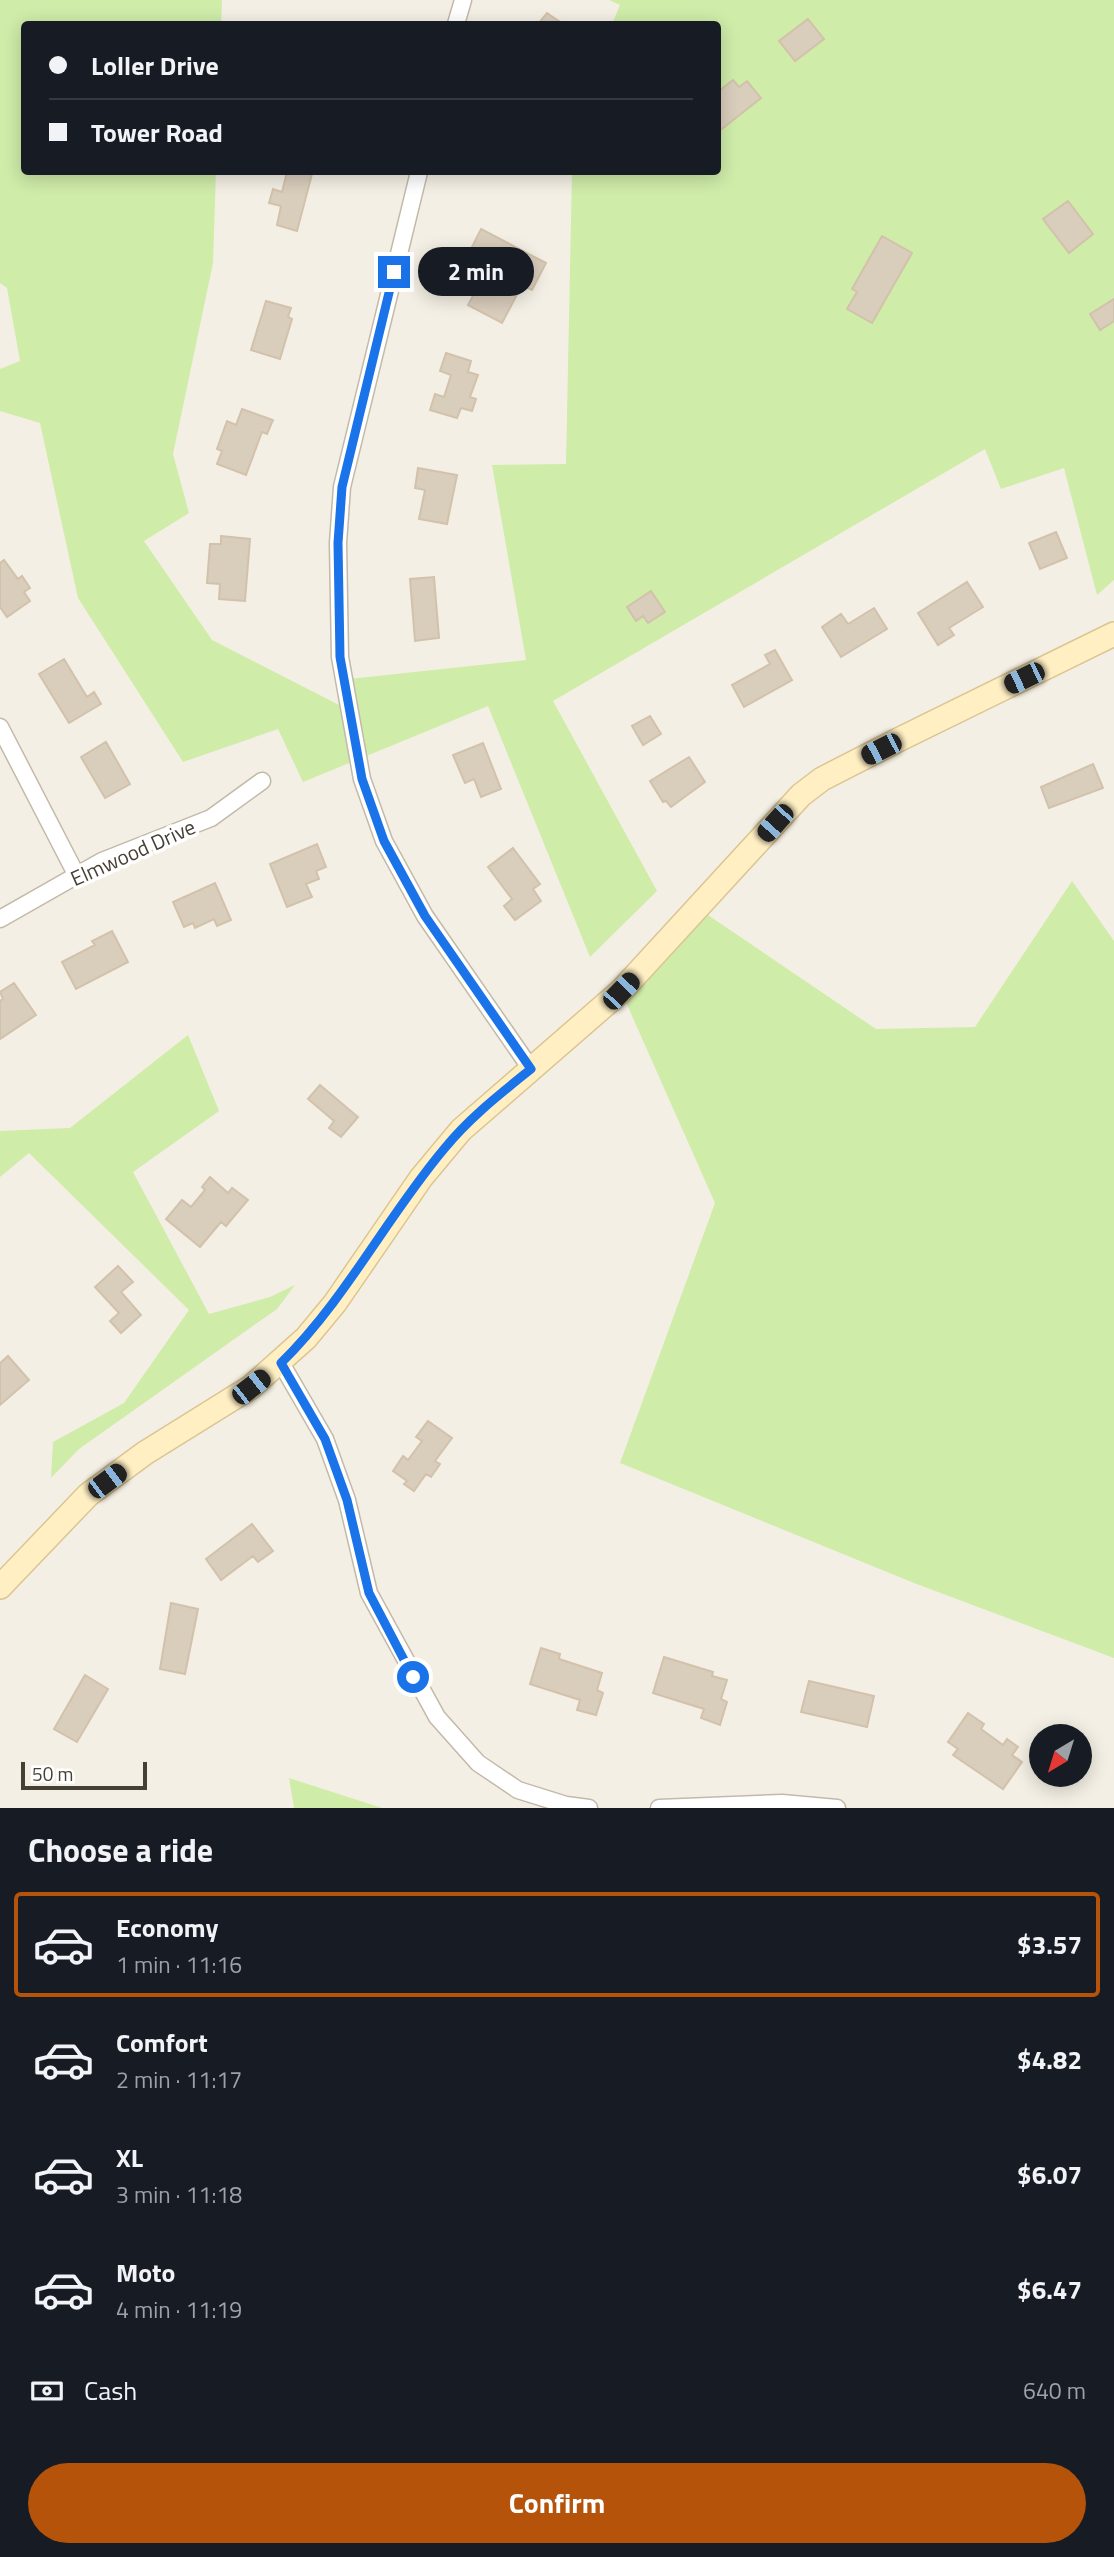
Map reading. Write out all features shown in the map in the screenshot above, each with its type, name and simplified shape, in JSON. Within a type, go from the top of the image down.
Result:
[{"type":"street","points":[[457,21],[463,0]]},
{"type":"street","points":[[418,175],[342,487],[338,556],[340,657],[362,779],[384,841],[425,916],[531,1069]]},
{"type":"street","points":[[0,1587],[88,1495],[145,1453],[251,1387],[281,1363],[330,1310],[421,1178],[477,1114],[621,991],[801,795],[822,779],[1114,634]]},
{"type":"street","points":[[0,727],[77,876]]},
{"type":"street","name":"Elmwood Drive","points":[[0,919],[102,862],[211,818],[262,781]]},
{"type":"street","points":[[281,1363],[325,1439],[347,1500],[369,1593],[436,1717],[478,1763],[518,1790],[566,1805],[589,1808]]},
{"type":"street","points":[[659,1808],[782,1803],[837,1808]]},
{"type":"green space","points":[[0,0],[222,0],[221,21],[21,21],[21,175],[216,175],[213,263],[173,454],[189,513],[144,541],[212,640],[343,707],[340,680],[526,660],[492,465],[566,464],[572,175],[721,175],[721,21],[613,21],[620,5],[609,0],[1114,0],[1114,580],[1097,595],[1064,468],[1001,489],[985,449],[553,701],[657,891],[590,957],[488,706],[303,782],[278,729],[183,762],[78,598],[40,423],[0,411],[0,369],[20,361],[7,288],[0,283]]},
{"type":"green space","points":[[1072,881],[1114,941],[1114,1658],[914,1583],[620,1463],[715,1203],[621,991],[699,909],[876,1029],[975,1027]]},
{"type":"green space","points":[[188,1035],[219,1111],[133,1172],[209,1314],[270,1297],[295,1285],[277,1309],[79,1449],[51,1478],[53,1442],[124,1403],[189,1310],[29,1153],[0,1177],[0,1131],[70,1128]]},
{"type":"green space","points":[[289,1778],[382,1808],[294,1808]]},
{"type":"building","points":[[547,13],[559,21],[540,21]]},
{"type":"building","points":[[808,19],[824,39],[795,61],[779,41]]},
{"type":"building","points":[[733,80],[739,87],[747,81],[761,98],[721,130],[721,90]]},
{"type":"building","points":[[286,175],[312,175],[297,231],[277,225],[281,206],[269,203],[273,189],[282,192]]},
{"type":"building","points":[[1068,201],[1093,234],[1069,253],[1043,219]]},
{"type":"building","points":[[481,229],[546,263],[532,290],[522,285],[502,323],[468,305],[492,260],[471,249]]},
{"type":"building","points":[[882,236],[912,253],[872,323],[847,309],[857,292],[852,289]]},
{"type":"building","points":[[1114,299],[1114,321],[1100,330],[1090,314]]},
{"type":"building","points":[[266,301],[291,308],[288,317],[292,319],[280,359],[251,350]]},
{"type":"building","points":[[446,353],[471,361],[468,372],[478,375],[470,397],[476,399],[472,411],[461,408],[457,418],[430,410],[435,394],[444,397],[451,375],[440,371]]},
{"type":"building","points":[[242,409],[273,420],[267,434],[262,432],[246,475],[217,464],[222,451],[217,449],[227,421],[236,425]]},
{"type":"building","points":[[418,468],[457,475],[447,524],[419,519],[425,490],[415,488]]},
{"type":"building","points":[[1056,532],[1067,558],[1040,569],[1029,543]]},
{"type":"building","points":[[221,536],[250,539],[245,601],[219,599],[220,584],[207,583],[210,544],[221,544]]},
{"type":"building","points":[[4,560],[18,579],[22,576],[30,588],[24,592],[30,601],[7,617],[0,607],[0,563]]},
{"type":"building","points":[[434,577],[439,638],[415,641],[410,579]]},
{"type":"building","points":[[967,582],[983,607],[949,628],[954,635],[938,645],[918,613]]},
{"type":"building","points":[[651,591],[665,612],[648,623],[643,616],[636,621],[627,607]]},
{"type":"building","points":[[874,608],[887,629],[841,657],[822,627],[841,614],[848,624]]},
{"type":"building","points":[[775,650],[792,680],[744,707],[732,685],[770,664],[765,655]]},
{"type":"building","points":[[64,659],[87,697],[94,692],[101,704],[69,723],[39,674]]},
{"type":"building","points":[[650,716],[661,734],[643,745],[632,726]]},
{"type":"building","points":[[106,742],[130,784],[105,798],[81,757]]},
{"type":"building","points":[[483,743],[501,789],[481,797],[474,779],[465,783],[453,755]]},
{"type":"building","points":[[689,757],[705,782],[671,807],[666,801],[663,802],[650,781]]},
{"type":"building","points":[[1093,764],[1103,788],[1049,808],[1041,787]]},
{"type":"building","points":[[317,844],[326,867],[316,871],[319,879],[306,884],[312,897],[287,907],[270,864]]},
{"type":"building","points":[[513,848],[540,884],[533,889],[541,901],[515,920],[504,906],[512,899],[488,867]]},
{"type":"building","points":[[215,883],[231,920],[217,926],[214,919],[195,928],[193,923],[184,927],[173,902]]},
{"type":"building","points":[[112,931],[128,962],[76,989],[62,962],[95,945],[92,941]]},
{"type":"building","points":[[14,983],[36,1015],[0,1039],[0,1001],[3,999],[0,992]]},
{"type":"building","points":[[320,1085],[358,1117],[341,1137],[329,1128],[334,1121],[308,1099]]},
{"type":"building","points":[[210,1177],[228,1193],[232,1188],[248,1200],[226,1226],[221,1222],[200,1247],[166,1219],[182,1200],[191,1207],[205,1190],[202,1187]]},
{"type":"building","points":[[118,1266],[133,1282],[121,1292],[141,1315],[121,1333],[110,1321],[119,1313],[95,1287]]},
{"type":"building","points":[[8,1356],[29,1380],[0,1405],[0,1363]]},
{"type":"building","points":[[428,1421],[452,1438],[435,1461],[440,1464],[431,1477],[426,1474],[414,1491],[404,1484],[407,1481],[393,1471],[403,1456],[408,1460],[422,1441],[416,1437]]},
{"type":"building","points":[[252,1524],[273,1551],[258,1562],[253,1556],[221,1580],[206,1559]]},
{"type":"building","points":[[171,1603],[198,1609],[185,1674],[160,1669]]},
{"type":"building","points":[[541,1648],[560,1654],[559,1659],[602,1673],[597,1690],[603,1693],[596,1715],[577,1710],[580,1700],[530,1684]]},
{"type":"building","points":[[664,1657],[713,1672],[712,1676],[727,1680],[721,1699],[727,1702],[720,1725],[701,1718],[704,1709],[653,1693]]},
{"type":"building","points":[[85,1675],[108,1689],[77,1742],[54,1729]]},
{"type":"building","points":[[809,1681],[874,1696],[867,1727],[801,1712]]},
{"type":"building","points":[[968,1713],[984,1724],[981,1729],[1003,1745],[1007,1739],[1018,1747],[1012,1755],[1022,1762],[1003,1789],[953,1755],[958,1749],[948,1742]]},
{"type":"route","points":[[394,272],[349,446],[342,487],[338,543],[340,657],[362,779],[384,841],[425,916],[531,1069],[477,1114],[443,1149],[335,1303],[281,1363],[325,1439],[347,1500],[369,1593],[413,1677]]}]
